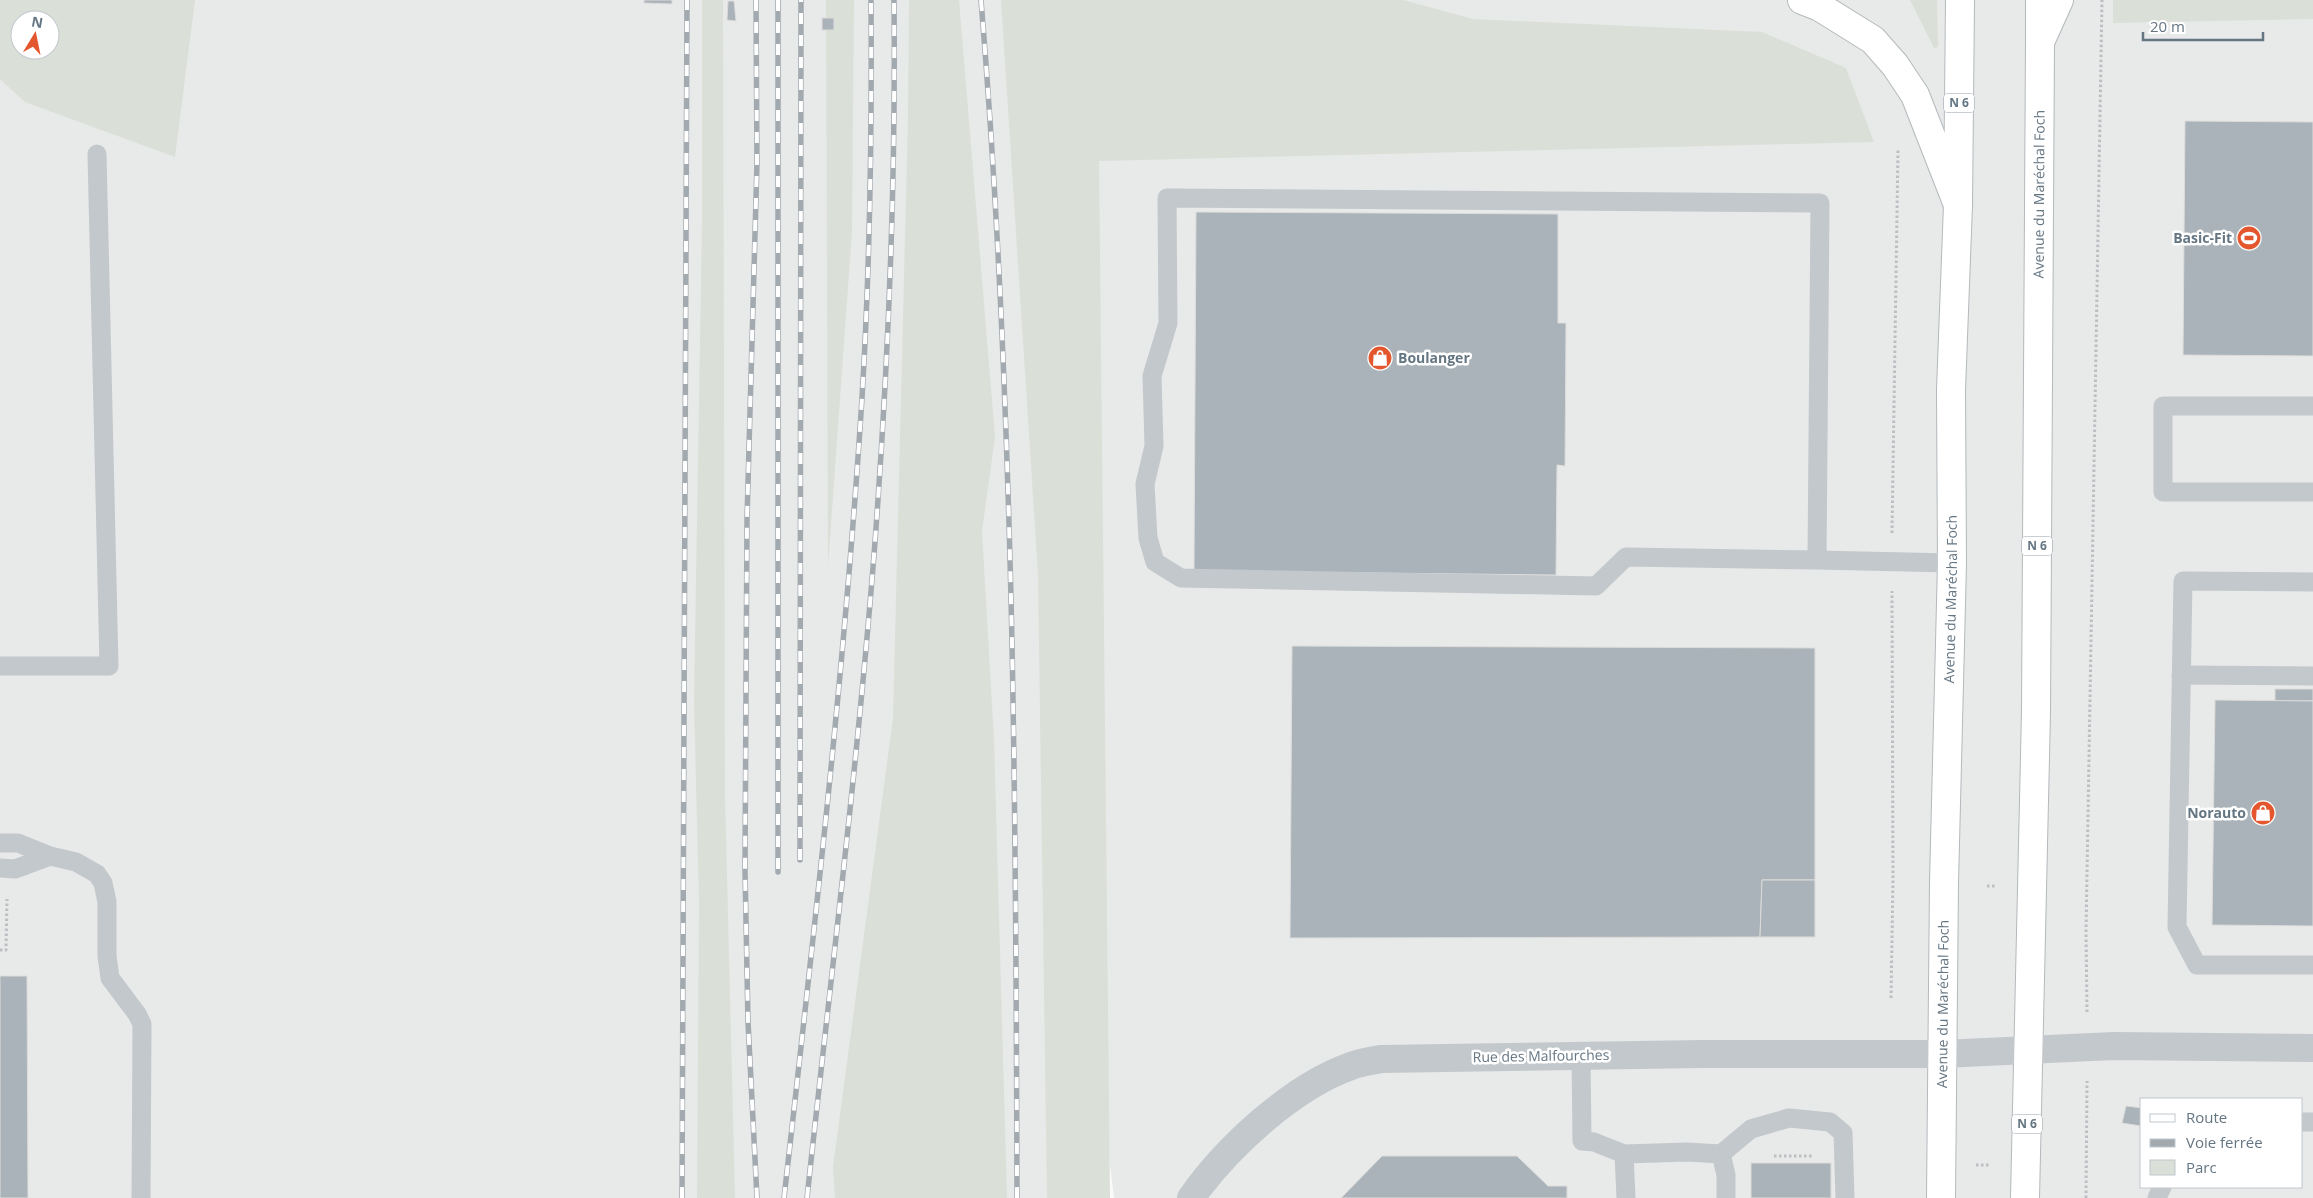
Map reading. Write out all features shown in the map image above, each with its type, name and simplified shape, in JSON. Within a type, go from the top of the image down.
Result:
[{"type":"main road","points":[[1802,0],[1820,7],[1873,40],[1895,65],[1915,95],[1958,205]]},
{"type":"main road","name":"Avenue du Maréchal Foch","points":[[1941,1198],[1952,563],[1951,390],[1958,205],[1960,0]]},
{"type":"main road","name":"Avenue du Maréchal Foch","points":[[2025,1198],[2036,712],[2040,0]]},
{"type":"main road","points":[[2040,42],[2059,0]]},
{"type":"street","name":"Rue des Malfourches","points":[[1191,1198],[1206,1176],[1233,1146],[1270,1116],[1323,1079],[1353,1065],[1381,1059],[1942,1054],[2114,1046],[2313,1048]]},
{"type":"lane","points":[[0,666],[109,666],[98,154]]},
{"type":"lane","points":[[1817,560],[1820,203],[1167,198],[1168,323],[1152,376],[1154,446],[1145,484],[1148,538],[1155,562],[1181,578],[1596,586],[1626,557],[1952,563]]},
{"type":"lane","points":[[2313,406],[2163,406],[2163,492],[2313,492]]},
{"type":"lane","points":[[2313,582],[2183,581],[2177,927],[2197,966],[2313,965]]},
{"type":"lane","points":[[2181,675],[2313,676]]},
{"type":"lane","points":[[0,843],[18,843],[50,856],[76,862],[98,874],[103,883],[107,902],[107,956],[110,978],[138,1014],[142,1024],[141,1198]]},
{"type":"lane","points":[[4,869],[15,869],[50,856]]},
{"type":"lane","points":[[1580,1056],[1582,1141],[1594,1142],[1624,1154],[1726,1150],[1751,1128],[1789,1118],[1830,1122],[1843,1133],[1846,1198]]},
{"type":"lane","points":[[1726,1150],[1726,1198]]},
{"type":"lane","points":[[1624,1154],[1626,1198]]},
{"type":"path","points":[[2087,964],[2102,0]]},
{"type":"path","points":[[0,950],[6,950],[4,869]]},
{"type":"path","points":[[2086,1126],[2086,1198]]},
{"type":"path","points":[[1726,1150],[1742,1156],[1845,1157]]},
{"type":"shaded area","points":[[0,0],[2313,0],[2313,1198],[1114,1198],[1044,619],[1104,1198],[0,1198]]},
{"type":"green space","points":[[0,0],[195,0],[175,157],[25,102],[0,79]]},
{"type":"green space","points":[[702,0],[723,0],[725,795],[735,1198],[697,1198],[699,902],[694,701],[702,225]]},
{"type":"green space","points":[[826,0],[854,0],[852,231],[828,566]]},
{"type":"green space","points":[[909,0],[959,0],[995,437],[982,531],[994,740],[1007,1198],[835,1198],[833,1167],[893,718],[908,119]]},
{"type":"green space","points":[[1001,0],[1403,0],[1473,19],[1762,32],[1846,68],[1874,142],[1099,161],[1110,1198],[1047,1198],[1038,574]]},
{"type":"green space","points":[[1910,0],[1937,0],[1938,47],[1934,48]]},
{"type":"green space","points":[[2113,0],[2313,0],[2313,19],[2113,23]]},
{"type":"building","points":[[644,0],[672,0],[672,4],[644,3]]},
{"type":"building","points":[[728,1],[734,1],[736,21],[727,20]]},
{"type":"building","points":[[822,18],[834,18],[834,30],[822,30]]},
{"type":"building","name":"Basic-Fit","points":[[2185,121],[2313,122],[2313,356],[2183,355]]},
{"type":"building","name":"Boulanger","points":[[1196,212],[1558,214],[1558,323],[1566,323],[1565,466],[1557,465],[1556,575],[1194,571]]},
{"type":"building","points":[[1292,646],[1815,648],[1815,880],[1762,880],[1760,937],[1290,938]]},
{"type":"building","points":[[2275,689],[2313,689],[2313,701],[2275,701]]},
{"type":"building","name":"Norauto","points":[[2215,700],[2313,701],[2313,926],[2212,925]]},
{"type":"building","points":[[1762,880],[1815,880],[1815,937],[1760,937]]},
{"type":"building","points":[[0,976],[27,976],[28,1198],[0,1198]]},
{"type":"building","points":[[2126,1106],[2140,1108],[2140,1126],[2122,1123]]},
{"type":"building","points":[[1382,1156],[1517,1156],[1548,1186],[1567,1186],[1567,1198],[1341,1198]]},
{"type":"building","points":[[1751,1163],[1831,1163],[1831,1198],[1751,1198]]},
{"type":"railway","points":[[682,1198],[687,0]]},
{"type":"railway","points":[[756,0],[757,163],[747,519],[745,870],[748,1022],[757,1198]]},
{"type":"railway","points":[[778,0],[778,872]]},
{"type":"railway","points":[[800,860],[801,0]]},
{"type":"railway","points":[[784,1198],[828,799],[855,498],[865,348],[869,249],[871,0]]},
{"type":"railway","points":[[807,1198],[851,797],[874,555],[890,278],[894,139],[894,0]]},
{"type":"railway","points":[[981,0],[992,150],[1007,449],[1014,748],[1017,1198]]},
{"type":"place","name":"Basic-Fit","points":[[2249,238]]},
{"type":"place","name":"Boulanger","points":[[1380,358]]},
{"type":"place","name":"Norauto","points":[[2263,813]]}]
